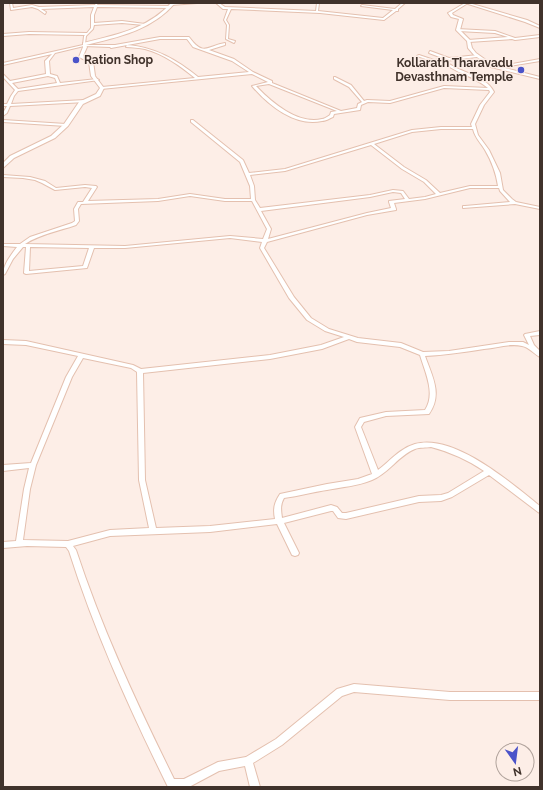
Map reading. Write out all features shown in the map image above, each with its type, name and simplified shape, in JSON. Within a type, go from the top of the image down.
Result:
[{"type":"main road","points":[[3,166],[12,157],[53,137],[66,126],[84,101],[98,95],[102,88],[93,76],[91,61],[81,57],[85,45],[123,34],[158,17],[172,5]]},
{"type":"street","points":[[11,3],[12,9],[32,6],[40,8],[96,7],[196,3]]},
{"type":"street","points":[[85,45],[84,38],[92,31],[94,24],[92,15],[97,3]]},
{"type":"street","points":[[217,3],[222,8],[318,12],[384,19],[404,3]]},
{"type":"street","points":[[318,3],[318,12]]},
{"type":"street","points":[[458,30],[461,19],[452,16],[450,13],[466,3],[526,21],[538,30],[540,36],[469,41]]},
{"type":"street","points":[[362,6],[396,10]]},
{"type":"street","points":[[40,8],[45,13]]},
{"type":"street","points":[[230,8],[225,20],[228,25],[227,39],[234,42]]},
{"type":"street","points":[[94,24],[122,22],[144,24]]},
{"type":"street","points":[[458,30],[495,32],[513,38]]},
{"type":"street","points":[[458,30],[469,41],[470,48],[477,56],[497,67],[540,78]]},
{"type":"street","points":[[3,35],[36,33],[87,34]]},
{"type":"street","points":[[111,46],[148,40],[182,37],[188,38],[194,46],[233,60],[252,73],[270,81],[270,83],[303,98],[320,102],[340,111]]},
{"type":"street","points":[[207,50],[224,44]]},
{"type":"street","points":[[3,64],[85,45],[134,46],[147,49],[182,64],[197,78]]},
{"type":"street","points":[[430,52],[448,59]]},
{"type":"street","points":[[48,75],[47,61],[54,53]]},
{"type":"street","points":[[419,56],[434,61],[477,56]]},
{"type":"street","points":[[442,60],[460,72],[486,84],[491,89],[491,96],[482,105],[473,124],[498,173],[500,187],[510,200],[515,203]]},
{"type":"street","points":[[497,67],[540,60]]},
{"type":"street","points":[[102,88],[252,73]]},
{"type":"street","points":[[3,75],[17,90]]},
{"type":"street","points":[[10,82],[48,75],[56,77],[59,84]]},
{"type":"street","points":[[334,78],[350,86],[363,102]]},
{"type":"street","points":[[3,115],[7,111],[12,94],[17,90],[97,80]]},
{"type":"street","points":[[270,83],[254,86],[268,101],[290,115],[315,120],[329,118],[332,116],[332,113],[359,109],[359,105],[363,102],[390,102],[444,87],[491,89]]},
{"type":"street","points":[[3,105],[84,101]]},
{"type":"street","points":[[3,121],[66,126]]},
{"type":"street","points":[[192,121],[242,161],[252,186],[253,200],[265,219],[269,229],[262,248],[266,257],[272,262],[278,277],[292,298],[309,319],[327,330],[350,338],[401,345],[422,354],[449,353],[509,344],[523,344],[535,350]]},
{"type":"street","points":[[248,174],[285,170],[412,131],[441,128],[474,128]]},
{"type":"street","points":[[372,144],[403,168],[425,181],[439,195]]},
{"type":"street","points":[[3,176],[31,178],[47,183],[55,189],[85,186],[95,187],[85,202]]},
{"type":"street","points":[[3,245],[125,247],[230,237],[265,241],[367,214],[394,209],[391,202],[439,195],[470,187],[500,187]]},
{"type":"street","points":[[258,210],[370,196],[393,191],[402,192],[408,200]]},
{"type":"street","points":[[3,274],[20,245],[40,234],[74,224],[77,221],[76,209],[80,203],[116,203],[158,200],[190,195],[225,200],[253,200]]},
{"type":"street","points":[[465,207],[515,203],[540,208]]},
{"type":"street","points":[[28,245],[26,273],[85,267],[92,247]]},
{"type":"street","points":[[540,333],[527,335],[535,350],[540,355]]},
{"type":"street","points":[[3,342],[26,343],[133,367],[140,371],[270,357],[322,347],[350,338]]},
{"type":"street","points":[[376,475],[358,427],[362,420],[386,414],[427,412],[432,407],[434,398],[422,354]]},
{"type":"street","points":[[19,543],[27,489],[33,465],[69,377],[81,356]]},
{"type":"street","points":[[140,371],[142,480],[153,530]]},
{"type":"street","points":[[295,553],[277,511],[278,500],[282,496],[305,493],[327,487],[346,486],[376,475],[405,452],[417,446],[441,447],[469,459],[540,510]]},
{"type":"street","points":[[3,468],[33,465]]},
{"type":"street","points":[[3,544],[68,544],[110,533],[153,530],[210,529],[280,521],[331,508],[335,509],[340,516],[419,499],[441,498],[450,495],[489,472]]},
{"type":"street","points":[[68,544],[72,550],[86,594],[141,723],[170,785],[185,784],[218,767],[248,761],[279,742],[340,692],[346,689],[354,688],[450,696],[540,696]]},
{"type":"street","points":[[248,761],[255,787]]},
{"type":"place","name":"Ration Shop","points":[[76,60]]},
{"type":"place","name":"Kollarath Tharavadu Devasthnam Temple","points":[[521,70]]}]
